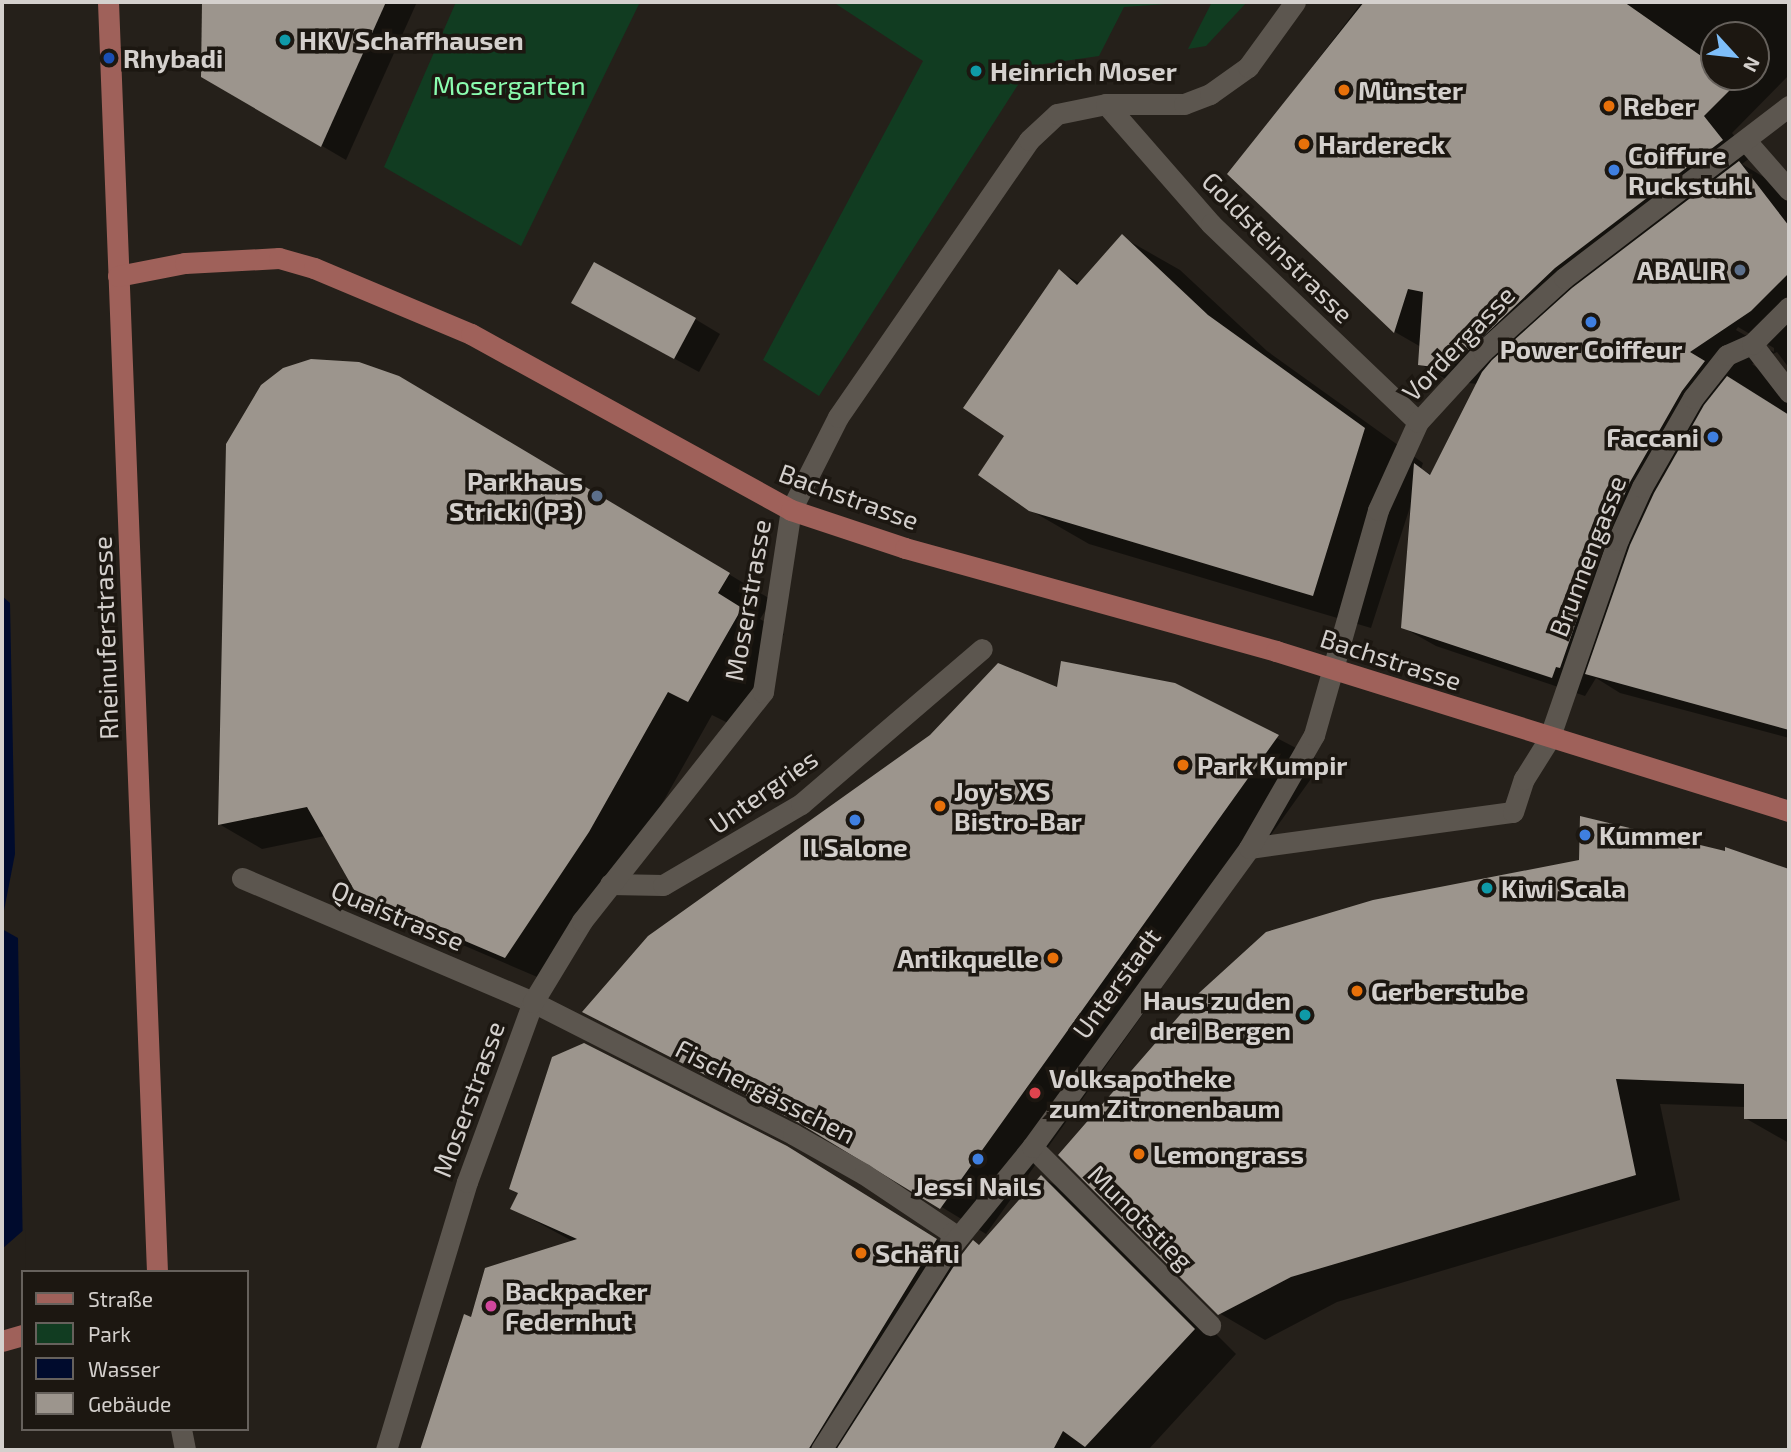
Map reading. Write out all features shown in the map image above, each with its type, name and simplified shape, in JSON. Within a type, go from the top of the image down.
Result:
[{"type":"main road","name":"Rheinuferstrasse","points":[[108,2],[157,1270]]},
{"type":"main road","name":"Bachstrasse","points":[[118,276],[185,262],[279,258],[314,268],[471,334],[660,442],[791,510],[1333,671],[1789,811]]},
{"type":"main road","points":[[2,1341],[21,1336]]},
{"type":"street","name":"Moserstrasse","points":[[386,1450],[467,1182],[533,1003],[610,884],[763,692],[791,510],[838,417],[1029,140],[1057,114],[1106,104],[1184,104],[1210,94],[1248,67],[1295,2]]},
{"type":"street","name":"Goldsteinstrasse","points":[[1106,104],[1211,224],[1418,422]]},
{"type":"street","name":"Vordergasse","points":[[1333,671],[1378,510],[1418,422],[1483,351],[1564,278],[1789,106]]},
{"type":"street","points":[[1746,141],[1789,190]]},
{"type":"street","points":[[1789,307],[1752,344],[1789,392]]},
{"type":"street","name":"Brunnengasse","points":[[1549,739],[1618,540],[1642,487],[1693,398],[1727,355],[1752,344]]},
{"type":"street","name":"Untergries","points":[[610,884],[663,885],[690,872],[801,804],[982,649]]},
{"type":"street","name":"Unterstadt","points":[[821,1450],[948,1250],[1032,1147],[1250,848],[1314,735],[1333,671]]},
{"type":"street","points":[[1250,848],[1513,813],[1524,779],[1549,739]]},
{"type":"street","name":"Quaistrasse","points":[[242,878],[533,1003]]},
{"type":"street","name":"Fischergässchen","points":[[533,1003],[864,1174],[952,1233],[948,1250]]},
{"type":"street","name":"Munotstieg","points":[[1032,1147],[1210,1325]]},
{"type":"street","points":[[181,1431],[185,1450]]},
{"type":"green space","name":"Mosergarten","points":[[456,2],[640,2],[521,246],[384,167]]},
{"type":"green space","points":[[833,2],[1195,2],[1124,7],[1099,56],[1030,66],[819,396],[763,360],[923,61]]},
{"type":"green space","points":[[1212,2],[1247,2],[1206,46],[1188,49]]},
{"type":"water","points":[[2,596],[10,603],[15,854],[2,921]]},
{"type":"water","points":[[2,929],[18,938],[23,1270],[21,1270],[21,1431],[26,1431],[26,1450],[2,1450]]},
{"type":"pier","points":[[26,1228],[25,1270],[21,1270],[21,1431],[29,1431],[29,1450],[2,1448],[2,1249]]},
{"type":"building","name":"HKV Schaffhausen","points":[[202,2],[386,2],[321,147],[201,77]]},
{"type":"building","points":[[1364,2],[1624,2],[1700,55],[1700,91],[1729,91],[1704,116],[1723,140],[1555,268],[1449,369],[1418,365],[1423,292],[1408,289],[1394,333],[1227,174]]},
{"type":"building","points":[[1739,161],[1789,226],[1789,273],[1751,311],[1690,352],[1705,361],[1682,391],[1630,482],[1606,536],[1560,668],[1556,667],[1552,678],[1401,628],[1414,463],[1430,475],[1482,372],[1492,360],[1572,288]]},
{"type":"building","points":[[1122,234],[1208,315],[1365,428],[1313,596],[1029,511],[978,475],[1004,436],[963,408],[1059,269],[1077,285]]},
{"type":"building","points":[[594,262],[696,318],[674,359],[571,303]]},
{"type":"building","points":[[311,359],[359,362],[399,376],[730,573],[718,593],[742,608],[688,702],[668,692],[589,832],[505,958],[357,895],[307,807],[218,825],[226,444],[261,385],[283,368]]},
{"type":"building","points":[[1727,376],[1789,415],[1789,730],[1585,674],[1630,545],[1654,493],[1704,405]]},
{"type":"building","points":[[1061,661],[1175,683],[1279,735],[940,1209],[799,1123],[582,1012],[648,936],[930,735],[998,663],[1057,687]]},
{"type":"building","points":[[1580,816],[1725,851],[1725,847],[1789,869],[1789,1119],[1744,1119],[1744,1084],[1616,1079],[1636,1175],[1291,1277],[1218,1315],[1058,1155],[1199,993],[1266,932],[1373,900],[1579,860]]},
{"type":"building","points":[[584,1043],[787,1146],[937,1239],[808,1450],[420,1450],[464,1314],[471,1317],[485,1268],[577,1239],[510,1209],[518,1193],[509,1189],[552,1057]]},
{"type":"building","points":[[1041,1175],[1195,1329],[1085,1447],[1063,1431],[1053,1450],[836,1450],[959,1258],[973,1240],[979,1245]]},
{"type":"place","name":"HKV Schaffhausen","points":[[285,40]]},
{"type":"place","name":"Rhybadi","points":[[109,58]]},
{"type":"place","name":"Heinrich Moser","points":[[976,71]]},
{"type":"place","name":"Münster","points":[[1344,90]]},
{"type":"place","name":"Reber","points":[[1609,106]]},
{"type":"place","name":"Hardereck","points":[[1304,144]]},
{"type":"place","name":"Coiffure Ruckstuhl","points":[[1614,170]]},
{"type":"place","name":"ABALIR","points":[[1740,270]]},
{"type":"place","name":"Power Coiffeur","points":[[1591,322]]},
{"type":"place","name":"Faccani","points":[[1713,437]]},
{"type":"place","name":"Parkhaus Stricki (P3)","points":[[597,496]]},
{"type":"place","name":"Park Kumpir","points":[[1183,765]]},
{"type":"place","name":"Joy's XS Bistro-Bar","points":[[940,806]]},
{"type":"place","name":"Il Salone","points":[[855,820]]},
{"type":"place","name":"Kummer","points":[[1585,835]]},
{"type":"place","name":"Kiwi Scala","points":[[1487,888]]},
{"type":"place","name":"Antikquelle","points":[[1053,958]]},
{"type":"place","name":"Gerberstube","points":[[1357,991]]},
{"type":"place","name":"Haus zu den drei Bergen","points":[[1305,1015]]},
{"type":"place","name":"Volksapotheke zum Zitronenbaum","points":[[1035,1093]]},
{"type":"place","name":"Lemongrass","points":[[1139,1154]]},
{"type":"place","name":"Jessi Nails","points":[[978,1159]]},
{"type":"place","name":"Schäfli","points":[[861,1253]]},
{"type":"place","name":"Backpacker Federnhut","points":[[491,1306]]}]
